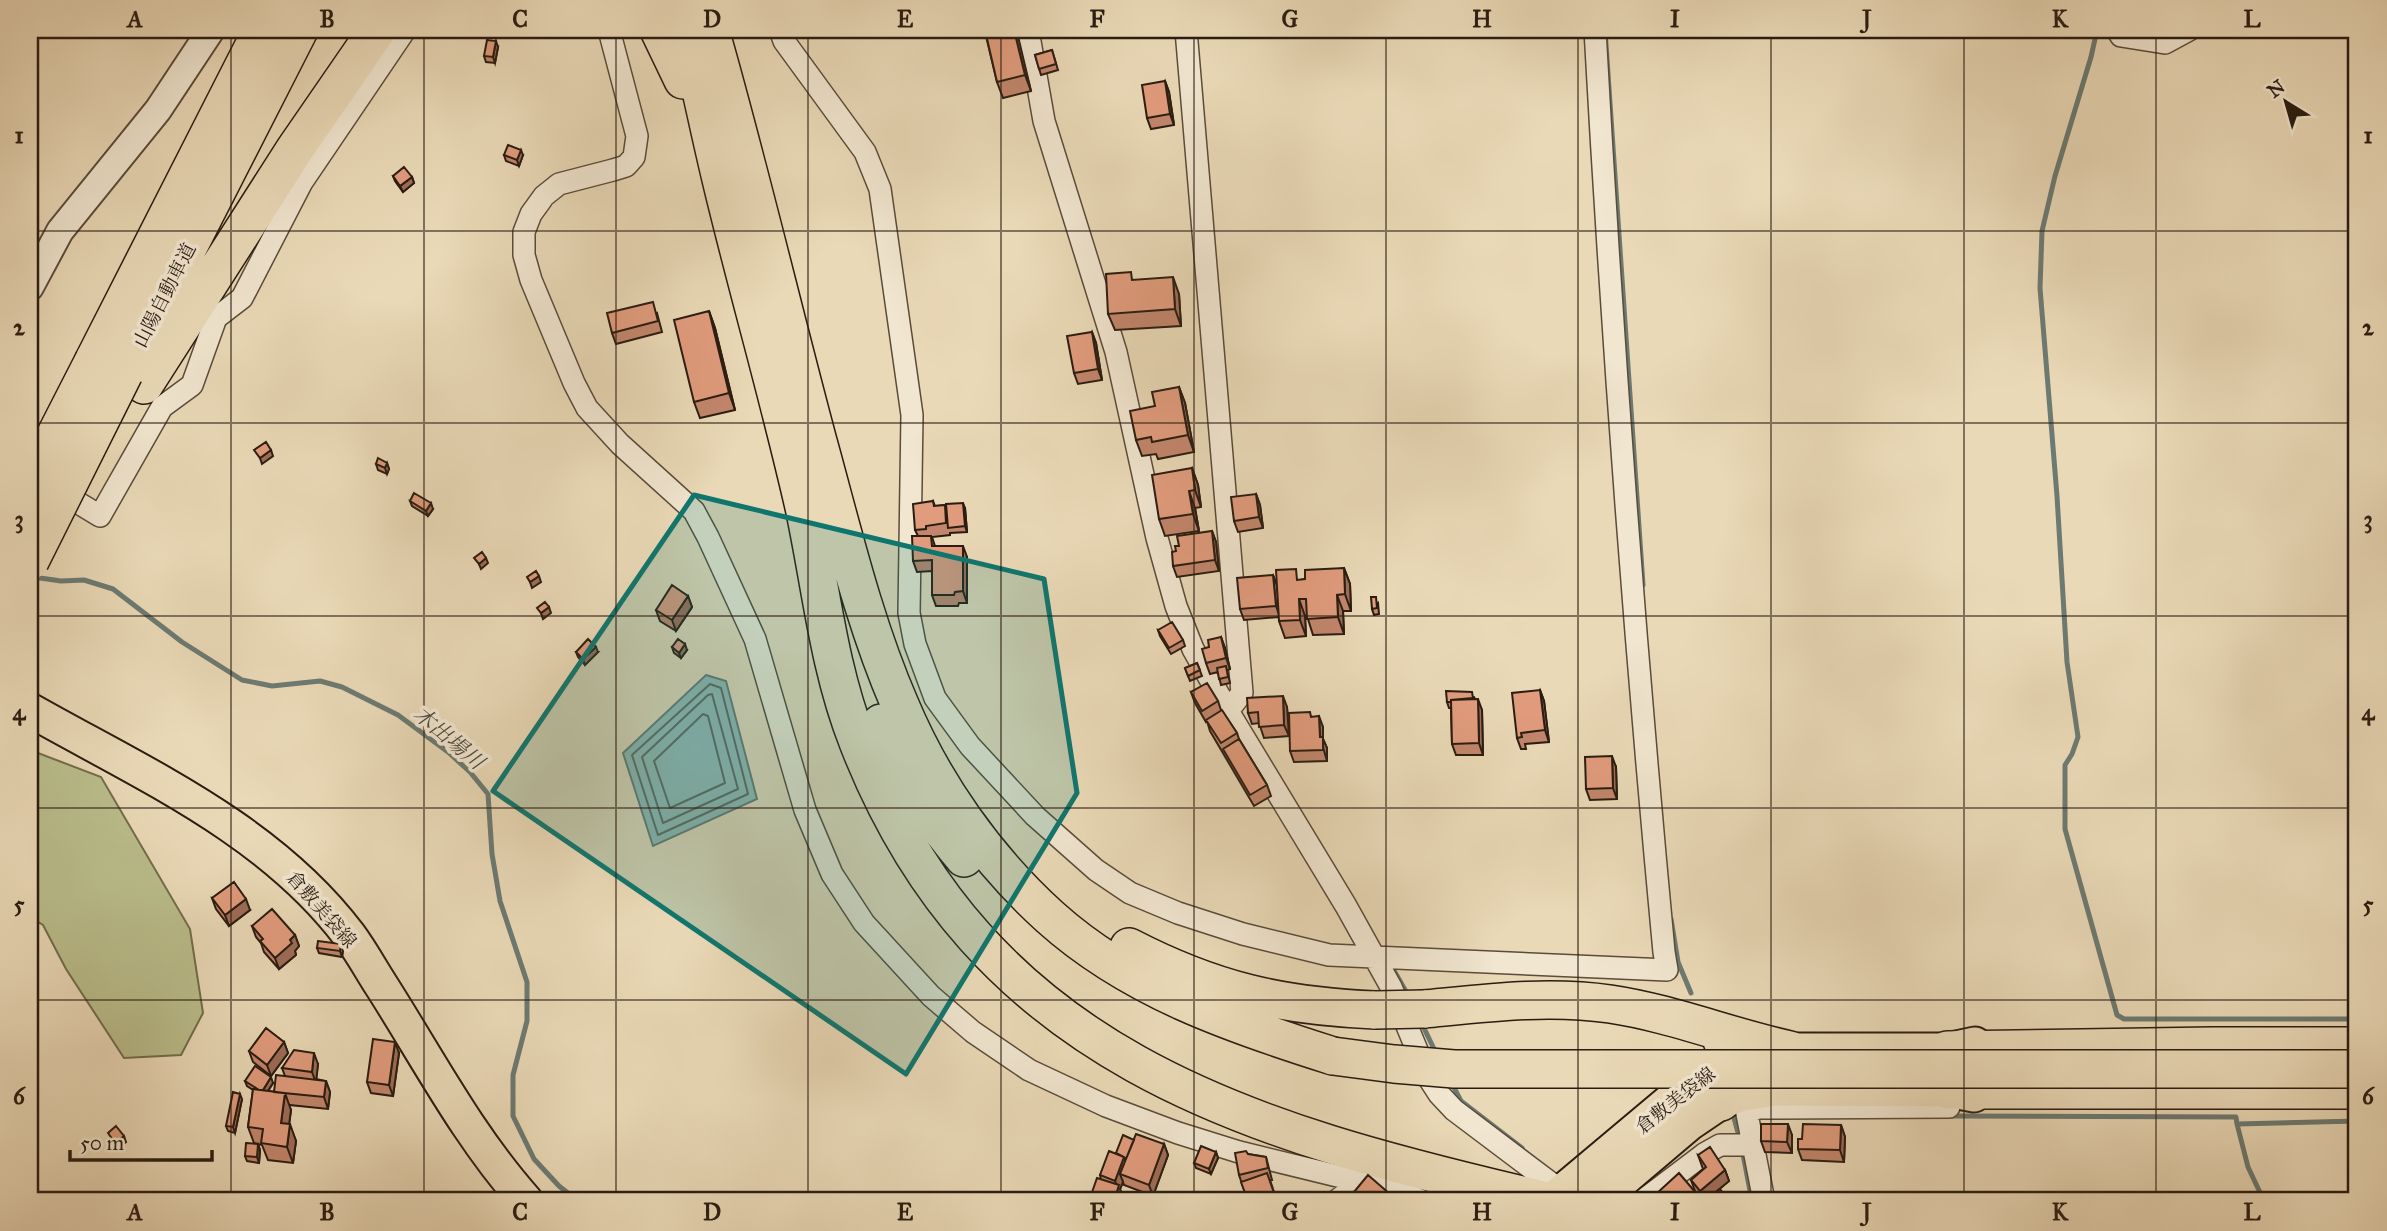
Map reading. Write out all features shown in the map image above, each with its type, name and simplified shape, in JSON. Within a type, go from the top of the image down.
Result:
[{"type":"highway","name":"山陽自動車道","points":[[121,373],[262,30]]},
{"type":"highway","name":"山陽自動車道","points":[[30,485],[121,373],[299,30]]},
{"type":"highway","points":[[35,550],[78,496],[121,373],[295,149],[377,30]]},
{"type":"highway","points":[[659,30],[691,98],[735,174]]},
{"type":"highway","points":[[687,30],[787,325],[870,624],[900,707],[918,744],[960,811],[998,863],[1023,891],[1052,918],[1114,965],[1146,984],[1220,1018],[1333,1056]]},
{"type":"highway","points":[[710,30],[735,174],[841,696],[884,800],[927,876],[993,957],[1028,990],[1111,1051],[1160,1078],[1212,1103],[1433,1189],[1559,1199]]},
{"type":"highway","points":[[731,30],[735,174]]},
{"type":"highway","points":[[804,508],[870,697],[906,774],[955,848],[1008,907],[1068,958],[1135,1000],[1214,1033],[1260,1046],[1333,1056],[1394,1064],[1480,1069],[2357,1069]]},
{"type":"highway","points":[[960,811],[1001,853],[1061,902],[1105,932],[1161,964],[1200,980],[1280,1002],[1322,1008],[1424,1009],[1514,1001],[1579,1001],[1639,1009],[1790,1050]]},
{"type":"highway","points":[[1705,1027],[1721,1039],[1733,1060],[1733,1079],[1721,1102]]},
{"type":"highway","points":[[1947,1050],[2357,1046]]},
{"type":"highway","points":[[1948,1090],[2357,1090]]},
{"type":"highway","points":[[1433,1189],[1458,1184],[1476,1201]]},
{"type":"main road","name":"倉敷美袋線","points":[[30,710],[186,797],[238,830],[278,860],[314,894],[350,936],[484,1148],[526,1201]]},
{"type":"main road","name":"倉敷美袋線","points":[[1559,1199],[1688,1086],[1718,1066],[1748,1055],[1790,1050],[1947,1050],[2044,1030],[2357,1031]]},
{"type":"main road","name":"倉敷美袋線","points":[[1598,1201],[1674,1135],[1721,1102],[1755,1091],[1948,1090],[2034,1108],[2357,1106]]},
{"type":"street","points":[[30,286],[60,230],[158,110],[211,30]]},
{"type":"street","points":[[30,473],[100,516],[162,407],[191,385],[216,318],[242,298],[302,182],[405,30]]},
{"type":"street","points":[[609,30],[637,136],[634,157],[626,166],[559,184],[544,196],[531,214],[524,232],[524,255],[536,293],[587,408],[620,444],[694,512],[708,537],[755,639],[805,810],[832,874],[864,923],[931,996],[973,1032],[1029,1070],[1106,1106],[1239,1153],[1399,1191],[1433,1189]]},
{"type":"street","points":[[780,30],[783,41],[865,152],[880,189],[912,415],[909,613],[915,644],[934,698],[970,746],[1035,816],[1096,870],[1130,893],[1178,913],[1243,934],[1329,955],[1667,970],[1645,758],[1607,248],[1594,30]]},
{"type":"street","points":[[1028,30],[1044,121],[1116,352],[1157,538],[1176,606],[1193,649],[1346,906],[1382,959],[1391,988],[1428,1077],[1439,1094],[1454,1110],[1559,1199]]},
{"type":"street","points":[[1186,30],[1242,693],[1228,711]]},
{"type":"street","points":[[2117,30],[2121,36],[2165,43],[2189,30]]},
{"type":"street","points":[[1764,1201],[1744,1144],[1747,1114],[1757,1108],[2034,1108]]},
{"type":"street","points":[[1642,1201],[1720,1145],[1744,1144]]},
{"type":"street","points":[[1336,1201],[1348,1192],[1356,1180]]},
{"type":"highlighted area","points":[[694,495],[1044,579],[1077,793],[906,1074],[493,791]]},
{"type":"green space","points":[[30,750],[101,777],[190,929],[203,1013],[181,1055],[124,1058],[66,969],[43,925],[30,917]]},
{"type":"water","points":[[706,675],[726,681],[757,799],[653,846],[623,753]]},
{"type":"building","points":[[985,30],[1014,30],[1025,75],[997,82]]},
{"type":"building","points":[[487,40],[496,41],[493,57],[484,56]]},
{"type":"building","points":[[1052,50],[1056,64],[1039,69],[1035,55]]},
{"type":"building","points":[[1165,81],[1170,114],[1147,118],[1142,85]]},
{"type":"building","points":[[508,145],[521,150],[517,160],[504,155]]},
{"type":"building","points":[[404,167],[412,177],[400,186],[393,176]]},
{"type":"building","points":[[1131,272],[1132,280],[1173,277],[1175,309],[1108,314],[1106,274]]},
{"type":"building","points":[[653,302],[658,321],[612,333],[607,313]]},
{"type":"building","points":[[709,311],[729,393],[694,402],[674,320]]},
{"type":"building","points":[[1092,332],[1098,369],[1074,373],[1067,336]]},
{"type":"building","points":[[1179,387],[1188,435],[1152,442],[1151,437],[1136,440],[1130,411],[1155,406],[1152,392]]},
{"type":"building","points":[[266,442],[271,450],[260,458],[254,450]]},
{"type":"building","points":[[378,458],[387,463],[385,468],[376,464]]},
{"type":"building","points":[[1192,468],[1195,490],[1189,491],[1193,514],[1159,519],[1152,475]]},
{"type":"building","points":[[414,493],[431,503],[426,511],[410,501]]},
{"type":"building","points":[[1256,494],[1259,517],[1234,521],[1231,497]]},
{"type":"building","points":[[933,501],[934,506],[945,505],[946,523],[915,530],[913,504]]},
{"type":"building","points":[[963,503],[965,526],[948,528],[946,504]]},
{"type":"building","points":[[1212,531],[1215,560],[1173,566],[1172,552],[1176,551],[1175,546],[1179,546],[1177,536]]},
{"type":"building","points":[[912,536],[931,536],[932,546],[963,546],[963,591],[955,592],[954,595],[932,595],[932,560],[913,561]]},
{"type":"building","points":[[482,552],[486,558],[479,564],[474,558]]},
{"type":"building","points":[[1344,568],[1345,594],[1337,595],[1338,617],[1307,619],[1306,599],[1299,599],[1300,620],[1279,621],[1276,570],[1296,569],[1297,580],[1305,579],[1305,570]]},
{"type":"building","points":[[536,571],[539,576],[530,582],[527,577]]},
{"type":"building","points":[[1273,575],[1276,606],[1240,609],[1237,578]]},
{"type":"building","points":[[672,585],[688,596],[672,620],[656,610]]},
{"type":"building","points":[[1371,597],[1376,597],[1377,608],[1372,609]]},
{"type":"building","points":[[545,602],[549,607],[541,613],[537,608]]},
{"type":"building","points":[[1172,622],[1183,640],[1169,648],[1158,630]]},
{"type":"building","points":[[1221,637],[1226,658],[1206,663],[1202,649],[1209,647],[1208,640]]},
{"type":"building","points":[[588,639],[596,647],[583,659],[576,652]]},
{"type":"building","points":[[678,639],[685,644],[679,653],[672,647]]},
{"type":"building","points":[[1197,663],[1200,670],[1188,676],[1185,668]]},
{"type":"building","points":[[1226,666],[1228,677],[1219,679],[1217,668]]},
{"type":"building","points":[[1207,683],[1218,701],[1202,711],[1191,692]]},
{"type":"building","points":[[1540,690],[1545,730],[1521,733],[1522,737],[1517,738],[1512,693]]},
{"type":"building","points":[[1446,691],[1472,692],[1473,698],[1447,702]]},
{"type":"building","points":[[1283,696],[1284,725],[1259,727],[1258,712],[1248,713],[1247,698]]},
{"type":"building","points":[[1478,699],[1479,743],[1452,744],[1451,700]]},
{"type":"building","points":[[1222,710],[1237,733],[1221,743],[1206,720]]},
{"type":"building","points":[[1310,712],[1311,717],[1319,716],[1323,750],[1290,751],[1289,713]]},
{"type":"building","points":[[1239,739],[1267,785],[1250,795],[1223,749]]},
{"type":"building","points":[[1612,756],[1613,788],[1586,789],[1585,757]]},
{"type":"building","points":[[234,882],[246,899],[225,915],[212,898]]},
{"type":"building","points":[[272,909],[295,935],[290,940],[292,943],[275,958],[260,941],[263,939],[252,926]]},
{"type":"building","points":[[318,941],[341,944],[340,951],[317,948]]},
{"type":"building","points":[[266,1028],[284,1042],[267,1065],[249,1051]]},
{"type":"building","points":[[373,1039],[395,1042],[389,1085],[367,1082]]},
{"type":"building","points":[[294,1050],[314,1053],[312,1072],[282,1068]]},
{"type":"building","points":[[255,1066],[271,1077],[263,1090],[245,1081]]},
{"type":"building","points":[[276,1075],[326,1081],[324,1097],[274,1092]]},
{"type":"building","points":[[253,1089],[285,1093],[281,1123],[290,1124],[287,1147],[261,1143],[263,1129],[248,1127]]},
{"type":"building","points":[[233,1092],[240,1094],[233,1127],[226,1126]]},
{"type":"building","points":[[1761,1124],[1788,1124],[1787,1142],[1761,1141]]},
{"type":"building","points":[[1803,1124],[1841,1125],[1840,1150],[1798,1149]]},
{"type":"building","points":[[116,1126],[124,1136],[115,1143],[108,1133]]},
{"type":"building","points":[[1136,1134],[1164,1144],[1149,1185],[1120,1174]]},
{"type":"building","points":[[1123,1135],[1134,1140],[1126,1159],[1116,1153]]},
{"type":"building","points":[[246,1143],[258,1144],[257,1157],[245,1156]]},
{"type":"building","points":[[1201,1146],[1216,1152],[1209,1169],[1194,1163]]},
{"type":"building","points":[[1710,1147],[1725,1170],[1700,1191],[1691,1180],[1706,1167],[1698,1155]]},
{"type":"building","points":[[1109,1151],[1124,1157],[1115,1181],[1100,1175]]},
{"type":"building","points":[[1246,1151],[1248,1154],[1266,1157],[1268,1168],[1239,1175],[1235,1153]]},
{"type":"building","points":[[1267,1173],[1274,1193],[1248,1201],[1241,1182]]},
{"type":"building","points":[[1679,1173],[1696,1193],[1687,1201],[1662,1201],[1656,1194]]},
{"type":"building","points":[[1368,1175],[1398,1201],[1364,1201],[1354,1192]]},
{"type":"building","points":[[1097,1178],[1119,1185],[1114,1201],[1090,1198]]},
{"type":"building","points":[[1720,1189],[1729,1201],[1704,1201]]},
{"type":"waterway","points":[[1605,30],[1643,585]]},
{"type":"waterway","points":[[2097,30],[2042,231],[2040,288],[2067,662],[2078,737],[2065,765],[2065,829],[2117,1015],[2124,1019],[2357,1019]]},
{"type":"waterway","name":"木出場川","points":[[33,577],[61,581],[84,580],[113,589],[182,642],[242,680],[272,686],[320,681],[342,687],[398,715],[470,772],[488,794],[492,854],[500,901],[527,982],[527,1021],[513,1075],[513,1116],[534,1159],[559,1186],[578,1201]]},
{"type":"waterway","points":[[1671,919],[1678,962],[1691,993]]},
{"type":"waterway","points":[[1392,967],[1408,995]]},
{"type":"waterway","points":[[1421,1022],[1437,1055]]},
{"type":"waterway","points":[[1451,1082],[1461,1101],[1522,1148]]},
{"type":"waterway","points":[[1733,1114],[1740,1140]]},
{"type":"waterway","points":[[1947,1116],[2236,1117],[2237,1124],[2357,1121]]},
{"type":"waterway","points":[[2237,1124],[2248,1167],[2264,1201]]},
{"type":"waterway","points":[[1742,1149],[1752,1201]]}]
